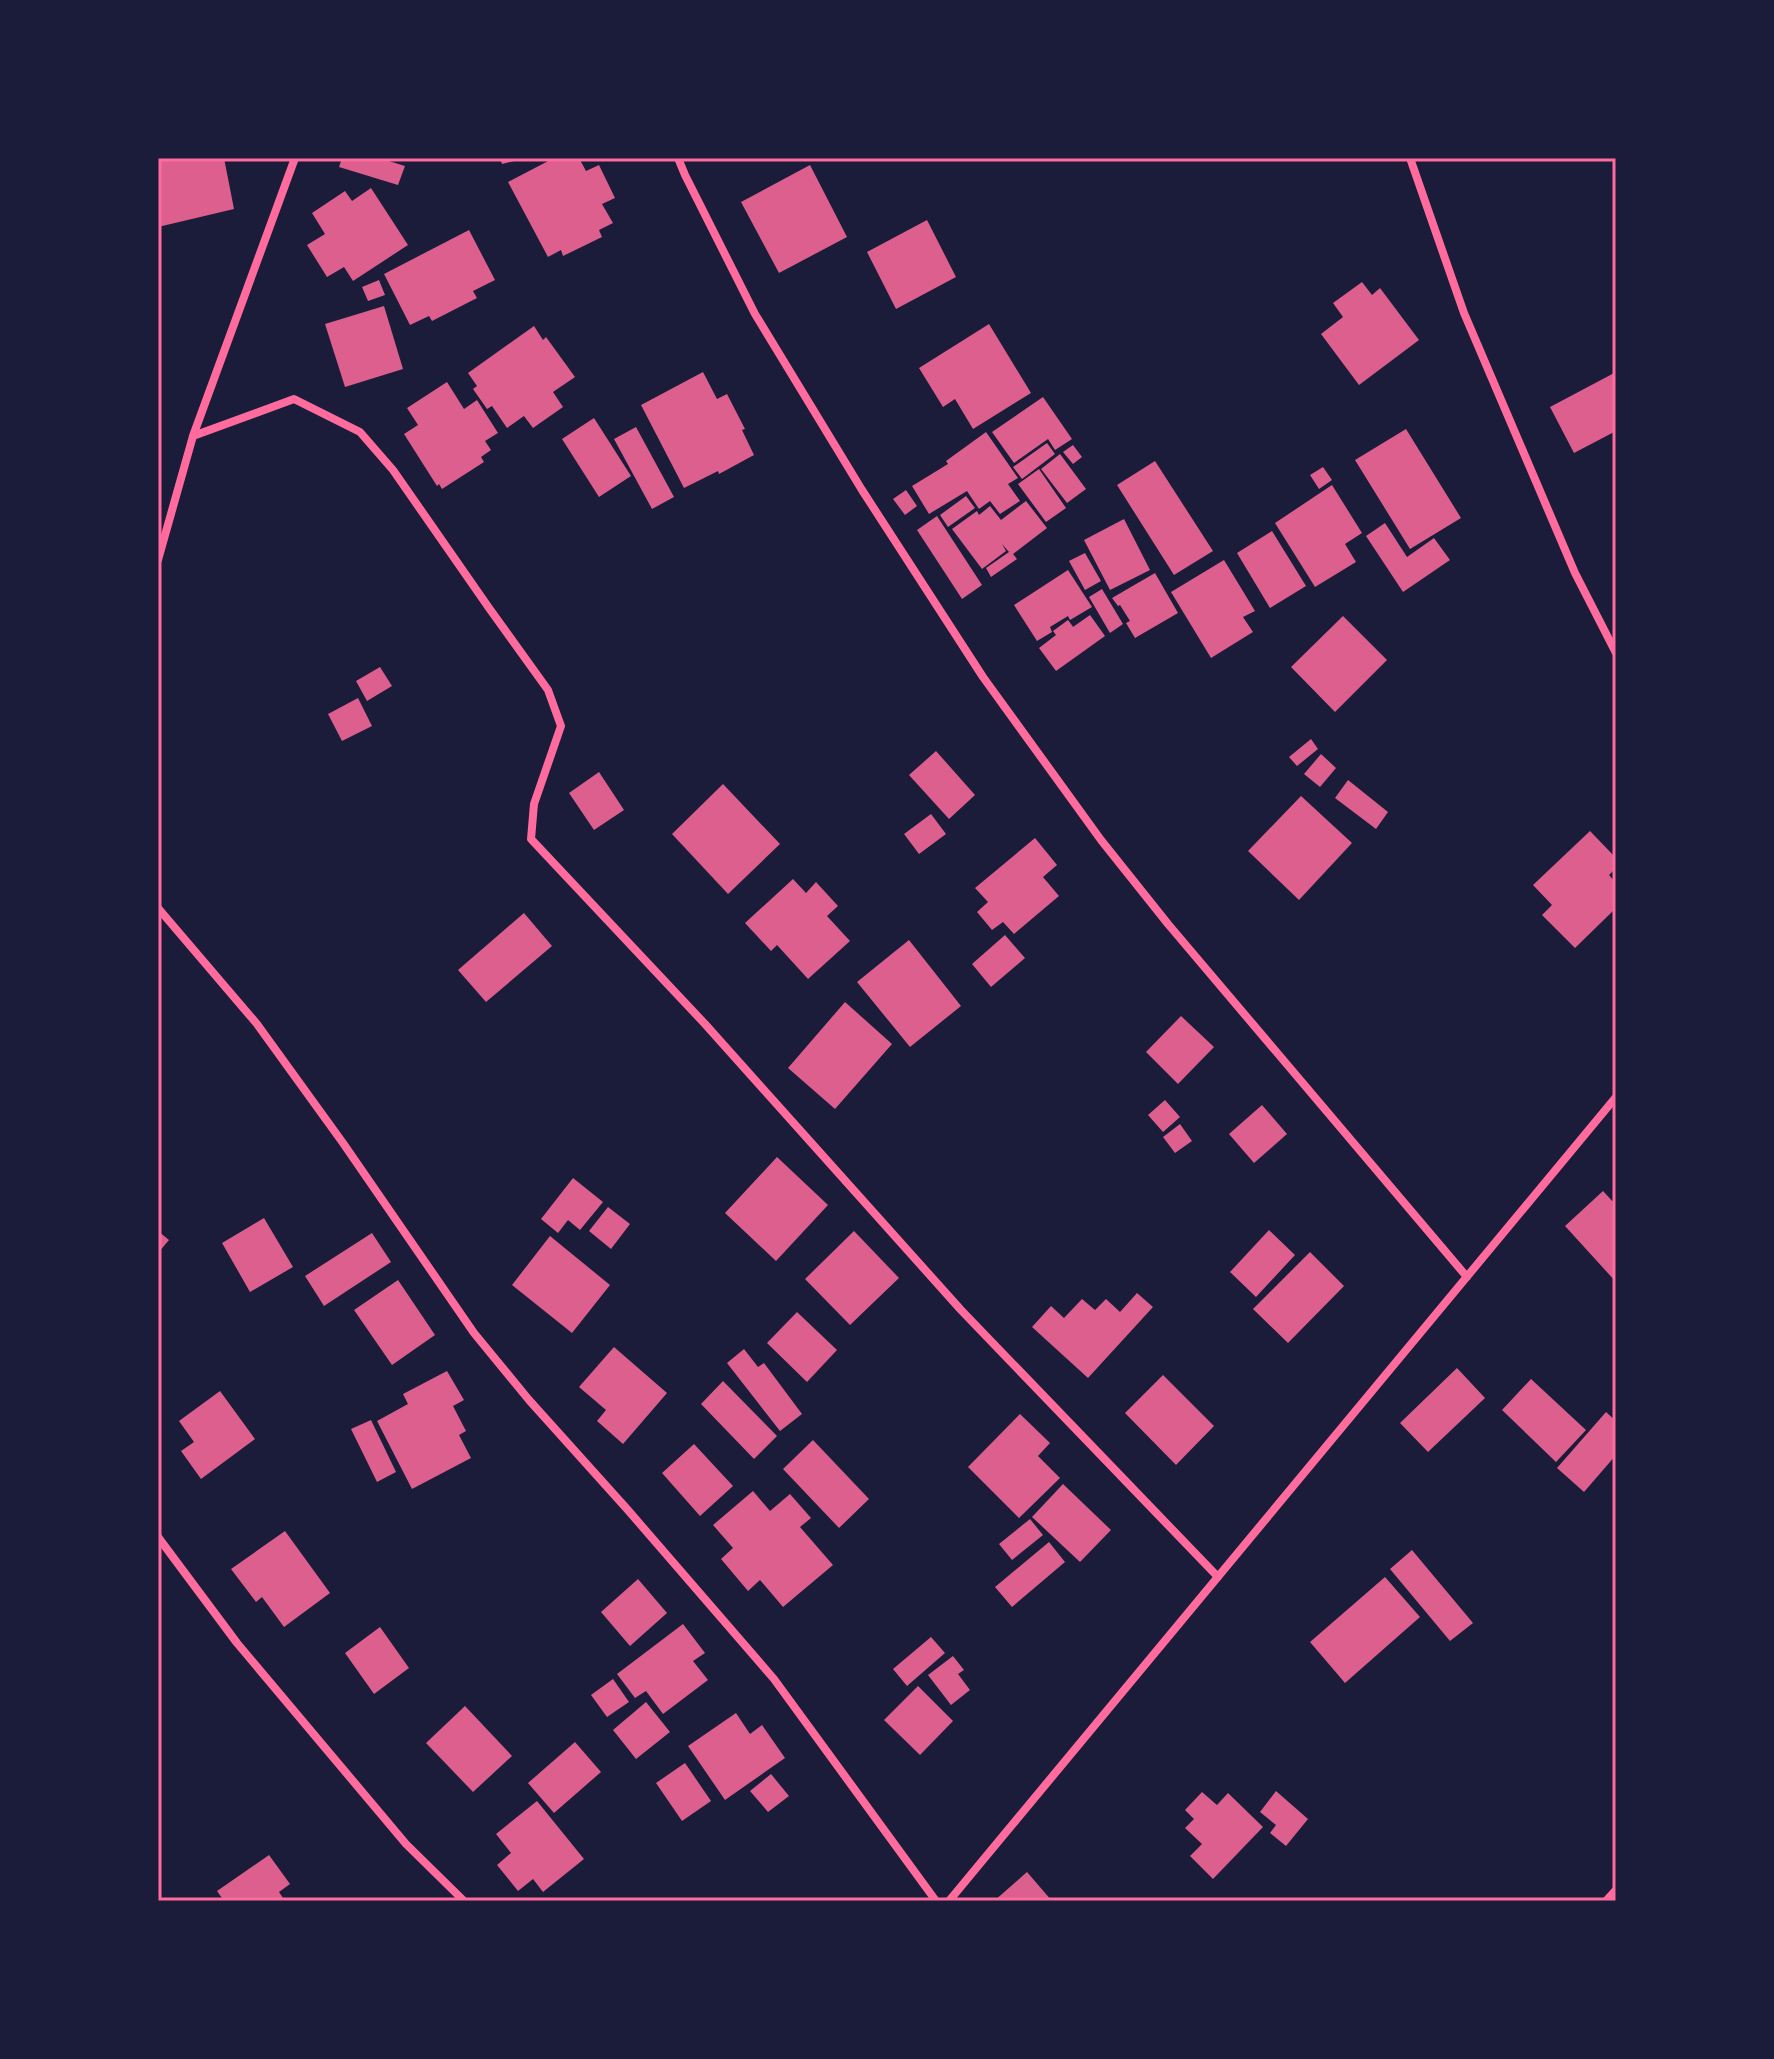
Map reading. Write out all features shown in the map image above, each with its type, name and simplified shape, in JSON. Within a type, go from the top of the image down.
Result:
[{"type":"street","points":[[158,560],[193,436],[295,158]]},
{"type":"street","points":[[678,158],[755,314],[862,490],[983,677],[1101,840],[1168,924],[1467,1277]]},
{"type":"street","points":[[1410,158],[1464,313],[1575,573],[1616,653]]},
{"type":"street","points":[[193,436],[294,399],[360,432],[393,470],[548,690],[561,726],[534,804],[531,839],[705,1024],[961,1310],[1218,1577]]},
{"type":"street","points":[[158,908],[257,1024],[474,1333],[774,1679],[936,1901]]},
{"type":"street","points":[[949,1901],[1616,1097]]},
{"type":"street","points":[[158,1537],[237,1643],[406,1844],[464,1901]]},
{"type":"street","points":[[1606,1901],[1616,1890]]},
{"type":"building","points":[[158,158],[224,158],[234,209],[158,227]]},
{"type":"building","points":[[342,158],[379,158],[405,166],[398,185],[339,167]]},
{"type":"building","points":[[500,158],[522,158],[522,159],[502,164]]},
{"type":"building","points":[[554,158],[579,158],[586,171],[599,165],[615,198],[602,204],[613,223],[599,230],[602,237],[563,256],[561,250],[548,257],[508,182]]},
{"type":"building","points":[[810,165],[847,237],[779,273],[741,202]]},
{"type":"building","points":[[371,188],[408,245],[353,281],[344,267],[327,277],[307,245],[325,234],[312,213],[345,191],[352,201]]},
{"type":"building","points":[[927,220],[956,277],[896,309],[867,252]]},
{"type":"building","points":[[469,230],[495,280],[473,291],[477,298],[432,321],[429,316],[410,325],[384,274]]},
{"type":"building","points":[[379,280],[385,295],[368,301],[362,287]]},
{"type":"building","points":[[1362,282],[1372,295],[1380,288],[1419,340],[1359,385],[1321,334],[1343,317],[1333,303]]},
{"type":"building","points":[[384,306],[403,369],[345,387],[325,324]]},
{"type":"building","points":[[989,324],[1031,393],[973,429],[955,399],[943,407],[919,368]]},
{"type":"building","points":[[534,326],[543,340],[546,337],[575,377],[553,392],[563,407],[533,428],[524,416],[507,428],[492,406],[487,409],[473,389],[477,386],[468,373]]},
{"type":"building","points":[[703,372],[717,399],[727,394],[754,455],[684,488],[641,405]]},
{"type":"building","points":[[1616,372],[1616,431],[1574,453],[1550,407]]},
{"type":"building","points":[[447,382],[464,409],[477,400],[498,433],[485,441],[491,450],[481,457],[484,462],[442,489],[439,484],[437,486],[404,434],[418,425],[407,408]]},
{"type":"building","points":[[1043,397],[1072,439],[1055,450],[1048,439],[1014,463],[992,432]]},
{"type":"building","points":[[594,418],[631,476],[599,497],[562,439]]},
{"type":"building","points":[[636,427],[674,497],[652,509],[614,439]]},
{"type":"building","points":[[1406,429],[1461,518],[1410,549],[1355,460]]},
{"type":"building","points":[[986,432],[1018,478],[1008,484],[1020,501],[1000,514],[990,501],[979,509],[967,491],[929,514],[912,486],[948,464],[946,461]]},
{"type":"building","points":[[1047,443],[1055,454],[1022,479],[1013,467]]},
{"type":"building","points":[[1073,445],[1082,457],[1073,464],[1063,452]]},
{"type":"building","points":[[1060,454],[1086,489],[1067,503],[1041,469]]},
{"type":"building","points":[[1155,461],[1213,551],[1174,575],[1117,485]]},
{"type":"building","points":[[1323,467],[1332,480],[1319,489],[1310,475]]},
{"type":"building","points":[[1039,469],[1066,508],[1046,522],[1018,484]]},
{"type":"building","points":[[1332,485],[1362,533],[1345,544],[1356,562],[1315,587],[1275,523]]},
{"type":"building","points":[[906,490],[917,506],[905,515],[893,499]]},
{"type":"building","points":[[966,496],[975,508],[948,527],[940,515]]},
{"type":"building","points":[[1026,501],[1047,528],[1013,554],[1017,559],[991,577],[986,568],[1009,552],[1002,544],[1006,551],[982,569],[952,529],[977,511],[979,515],[990,506],[1001,520]]},
{"type":"building","points":[[937,516],[982,585],[962,599],[917,530]]},
{"type":"building","points":[[1124,519],[1150,570],[1110,590],[1084,540]]},
{"type":"building","points":[[1385,523],[1407,557],[1434,538],[1450,560],[1403,592],[1366,536]]},
{"type":"building","points":[[1272,531],[1306,586],[1270,608],[1237,553]]},
{"type":"building","points":[[1085,553],[1101,581],[1085,590],[1069,561]]},
{"type":"building","points":[[1224,560],[1255,611],[1243,617],[1253,632],[1211,658],[1171,592]]},
{"type":"building","points":[[1068,570],[1092,607],[1050,627],[1052,632],[1037,641],[1014,605]]},
{"type":"building","points":[[1155,573],[1178,613],[1135,638],[1126,623],[1130,621],[1112,598]]},
{"type":"building","points":[[1102,589],[1123,624],[1110,633],[1089,597]]},
{"type":"building","points":[[1090,615],[1105,636],[1056,671],[1039,648],[1056,635],[1053,631],[1068,620],[1073,627]]},
{"type":"building","points":[[1343,616],[1387,660],[1335,712],[1291,667]]},
{"type":"building","points":[[380,667],[392,686],[367,701],[356,681]]},
{"type":"building","points":[[358,698],[372,726],[342,741],[328,714]]},
{"type":"building","points":[[1311,739],[1318,749],[1297,766],[1289,757]]},
{"type":"building","points":[[936,751],[975,795],[949,819],[909,775]]},
{"type":"building","points":[[1321,754],[1336,768],[1320,787],[1304,774]]},
{"type":"building","points":[[599,772],[624,810],[594,830],[569,793]]},
{"type":"building","points":[[1348,780],[1388,812],[1376,829],[1335,798]]},
{"type":"building","points":[[723,784],[780,844],[728,894],[672,834]]},
{"type":"building","points":[[1301,796],[1352,843],[1299,900],[1248,851]]},
{"type":"building","points":[[931,814],[946,834],[919,854],[904,834]]},
{"type":"building","points":[[1590,831],[1616,858],[1616,868],[1609,875],[1616,883],[1616,908],[1575,948],[1542,915],[1552,905],[1533,885]]},
{"type":"building","points":[[1035,838],[1057,865],[1043,877],[1059,896],[1014,934],[1003,922],[992,930],[977,912],[988,902],[975,888]]},
{"type":"building","points":[[793,879],[806,893],[816,882],[838,906],[827,916],[850,941],[808,979],[777,945],[771,951],[745,923]]},
{"type":"building","points":[[524,913],[552,946],[486,1002],[458,970]]},
{"type":"building","points":[[1005,935],[1025,958],[991,987],[972,964]]},
{"type":"building","points":[[909,940],[961,1006],[910,1047],[857,982]]},
{"type":"building","points":[[845,1002],[892,1044],[835,1109],[788,1068]]},
{"type":"building","points":[[1181,1016],[1214,1047],[1178,1084],[1146,1052]]},
{"type":"building","points":[[1165,1100],[1180,1117],[1163,1132],[1148,1115]]},
{"type":"building","points":[[1262,1105],[1287,1134],[1254,1163],[1229,1134]]},
{"type":"building","points":[[1180,1124],[1192,1141],[1175,1153],[1163,1137]]},
{"type":"building","points":[[777,1157],[828,1205],[776,1261],[725,1213]]},
{"type":"building","points":[[573,1178],[603,1202],[580,1230],[568,1220],[558,1233],[541,1219]]},
{"type":"building","points":[[1603,1191],[1616,1205],[1616,1282],[1565,1226]]},
{"type":"building","points":[[608,1207],[630,1224],[611,1249],[589,1231]]},
{"type":"building","points":[[264,1218],[293,1267],[250,1292],[222,1243]]},
{"type":"building","points":[[1269,1230],[1295,1255],[1256,1297],[1230,1272]]},
{"type":"building","points":[[158,1231],[169,1240],[158,1253]]},
{"type":"building","points":[[854,1231],[899,1278],[850,1325],[805,1279]]},
{"type":"building","points":[[372,1233],[391,1262],[324,1306],[305,1276]]},
{"type":"building","points":[[550,1236],[610,1285],[572,1333],[512,1285]]},
{"type":"building","points":[[1310,1252],[1344,1286],[1288,1343],[1253,1309]]},
{"type":"building","points":[[398,1280],[435,1335],[392,1365],[354,1310]]},
{"type":"building","points":[[1137,1293],[1153,1307],[1088,1378],[1032,1327],[1051,1306],[1064,1318],[1082,1299],[1095,1310],[1106,1299],[1120,1312]]},
{"type":"building","points":[[797,1312],[837,1350],[807,1382],[767,1343]]},
{"type":"building","points":[[614,1347],[667,1393],[623,1444],[597,1421],[606,1410],[579,1387]]},
{"type":"building","points":[[744,1349],[758,1367],[764,1363],[802,1414],[780,1431],[727,1363]]},
{"type":"building","points":[[1457,1368],[1485,1398],[1428,1452],[1400,1423]]},
{"type":"building","points":[[447,1371],[464,1400],[453,1406],[466,1431],[459,1435],[471,1458],[412,1489],[377,1421],[408,1404],[403,1394]]},
{"type":"building","points":[[1163,1375],[1214,1426],[1176,1465],[1125,1413]]},
{"type":"building","points":[[1531,1379],[1586,1430],[1556,1462],[1502,1410]]},
{"type":"building","points":[[723,1381],[777,1436],[754,1459],[701,1404]]},
{"type":"building","points":[[220,1391],[255,1439],[201,1479],[181,1451],[194,1442],[179,1421]]},
{"type":"building","points":[[1606,1412],[1616,1421],[1616,1455],[1584,1492],[1557,1468]]},
{"type":"building","points":[[1020,1414],[1050,1443],[1038,1456],[1060,1478],[1019,1518],[968,1467]]},
{"type":"building","points":[[371,1420],[396,1472],[377,1482],[351,1429]]},
{"type":"building","points":[[813,1440],[869,1499],[839,1528],[783,1469]]},
{"type":"building","points":[[694,1444],[733,1486],[700,1516],[662,1473]]},
{"type":"building","points":[[1063,1484],[1111,1530],[1080,1562],[1032,1517]]},
{"type":"building","points":[[753,1491],[770,1511],[790,1494],[811,1518],[800,1527],[833,1565],[783,1607],[760,1580],[748,1591],[721,1559],[733,1548],[713,1525]]},
{"type":"building","points":[[1030,1519],[1043,1535],[1012,1560],[999,1544]]},
{"type":"building","points":[[285,1531],[330,1593],[284,1627],[262,1597],[256,1602],[231,1569]]},
{"type":"building","points":[[1049,1542],[1065,1562],[1012,1607],[995,1587]]},
{"type":"building","points":[[1412,1550],[1473,1623],[1450,1641],[1390,1569]]},
{"type":"building","points":[[1385,1577],[1420,1617],[1345,1683],[1310,1642]]},
{"type":"building","points":[[638,1579],[667,1613],[630,1646],[601,1612]]},
{"type":"building","points":[[683,1624],[705,1653],[693,1661],[708,1680],[663,1714],[646,1691],[635,1698],[617,1674]]},
{"type":"building","points":[[380,1627],[409,1668],[374,1694],[345,1653]]},
{"type":"building","points":[[931,1637],[945,1653],[907,1686],[893,1669]]},
{"type":"building","points":[[953,1656],[964,1670],[958,1674],[970,1690],[951,1705],[928,1675]]},
{"type":"building","points":[[613,1679],[629,1702],[607,1717],[591,1695]]},
{"type":"building","points":[[918,1686],[953,1721],[920,1755],[884,1720]]},
{"type":"building","points":[[646,1702],[670,1732],[636,1759],[613,1730]]},
{"type":"building","points":[[465,1706],[512,1756],[473,1792],[426,1743]]},
{"type":"building","points":[[736,1713],[750,1734],[762,1725],[785,1758],[725,1800],[688,1746]]},
{"type":"building","points":[[575,1742],[601,1772],[554,1813],[528,1783]]},
{"type":"building","points":[[685,1763],[711,1801],[682,1821],[656,1783]]},
{"type":"building","points":[[771,1774],[789,1796],[768,1812],[750,1791]]},
{"type":"building","points":[[1276,1791],[1308,1819],[1286,1846],[1270,1833],[1276,1825],[1260,1812]]},
{"type":"building","points":[[1202,1792],[1217,1805],[1228,1793],[1263,1827],[1213,1879],[1190,1856],[1202,1844],[1185,1828],[1194,1819],[1185,1810]]},
{"type":"building","points":[[537,1801],[584,1859],[543,1892],[533,1879],[518,1891],[497,1865],[511,1853],[496,1834]]},
{"type":"building","points":[[269,1855],[290,1884],[279,1892],[285,1901],[224,1901],[217,1891]]},
{"type":"building","points":[[1027,1872],[1052,1901],[994,1901]]}]
